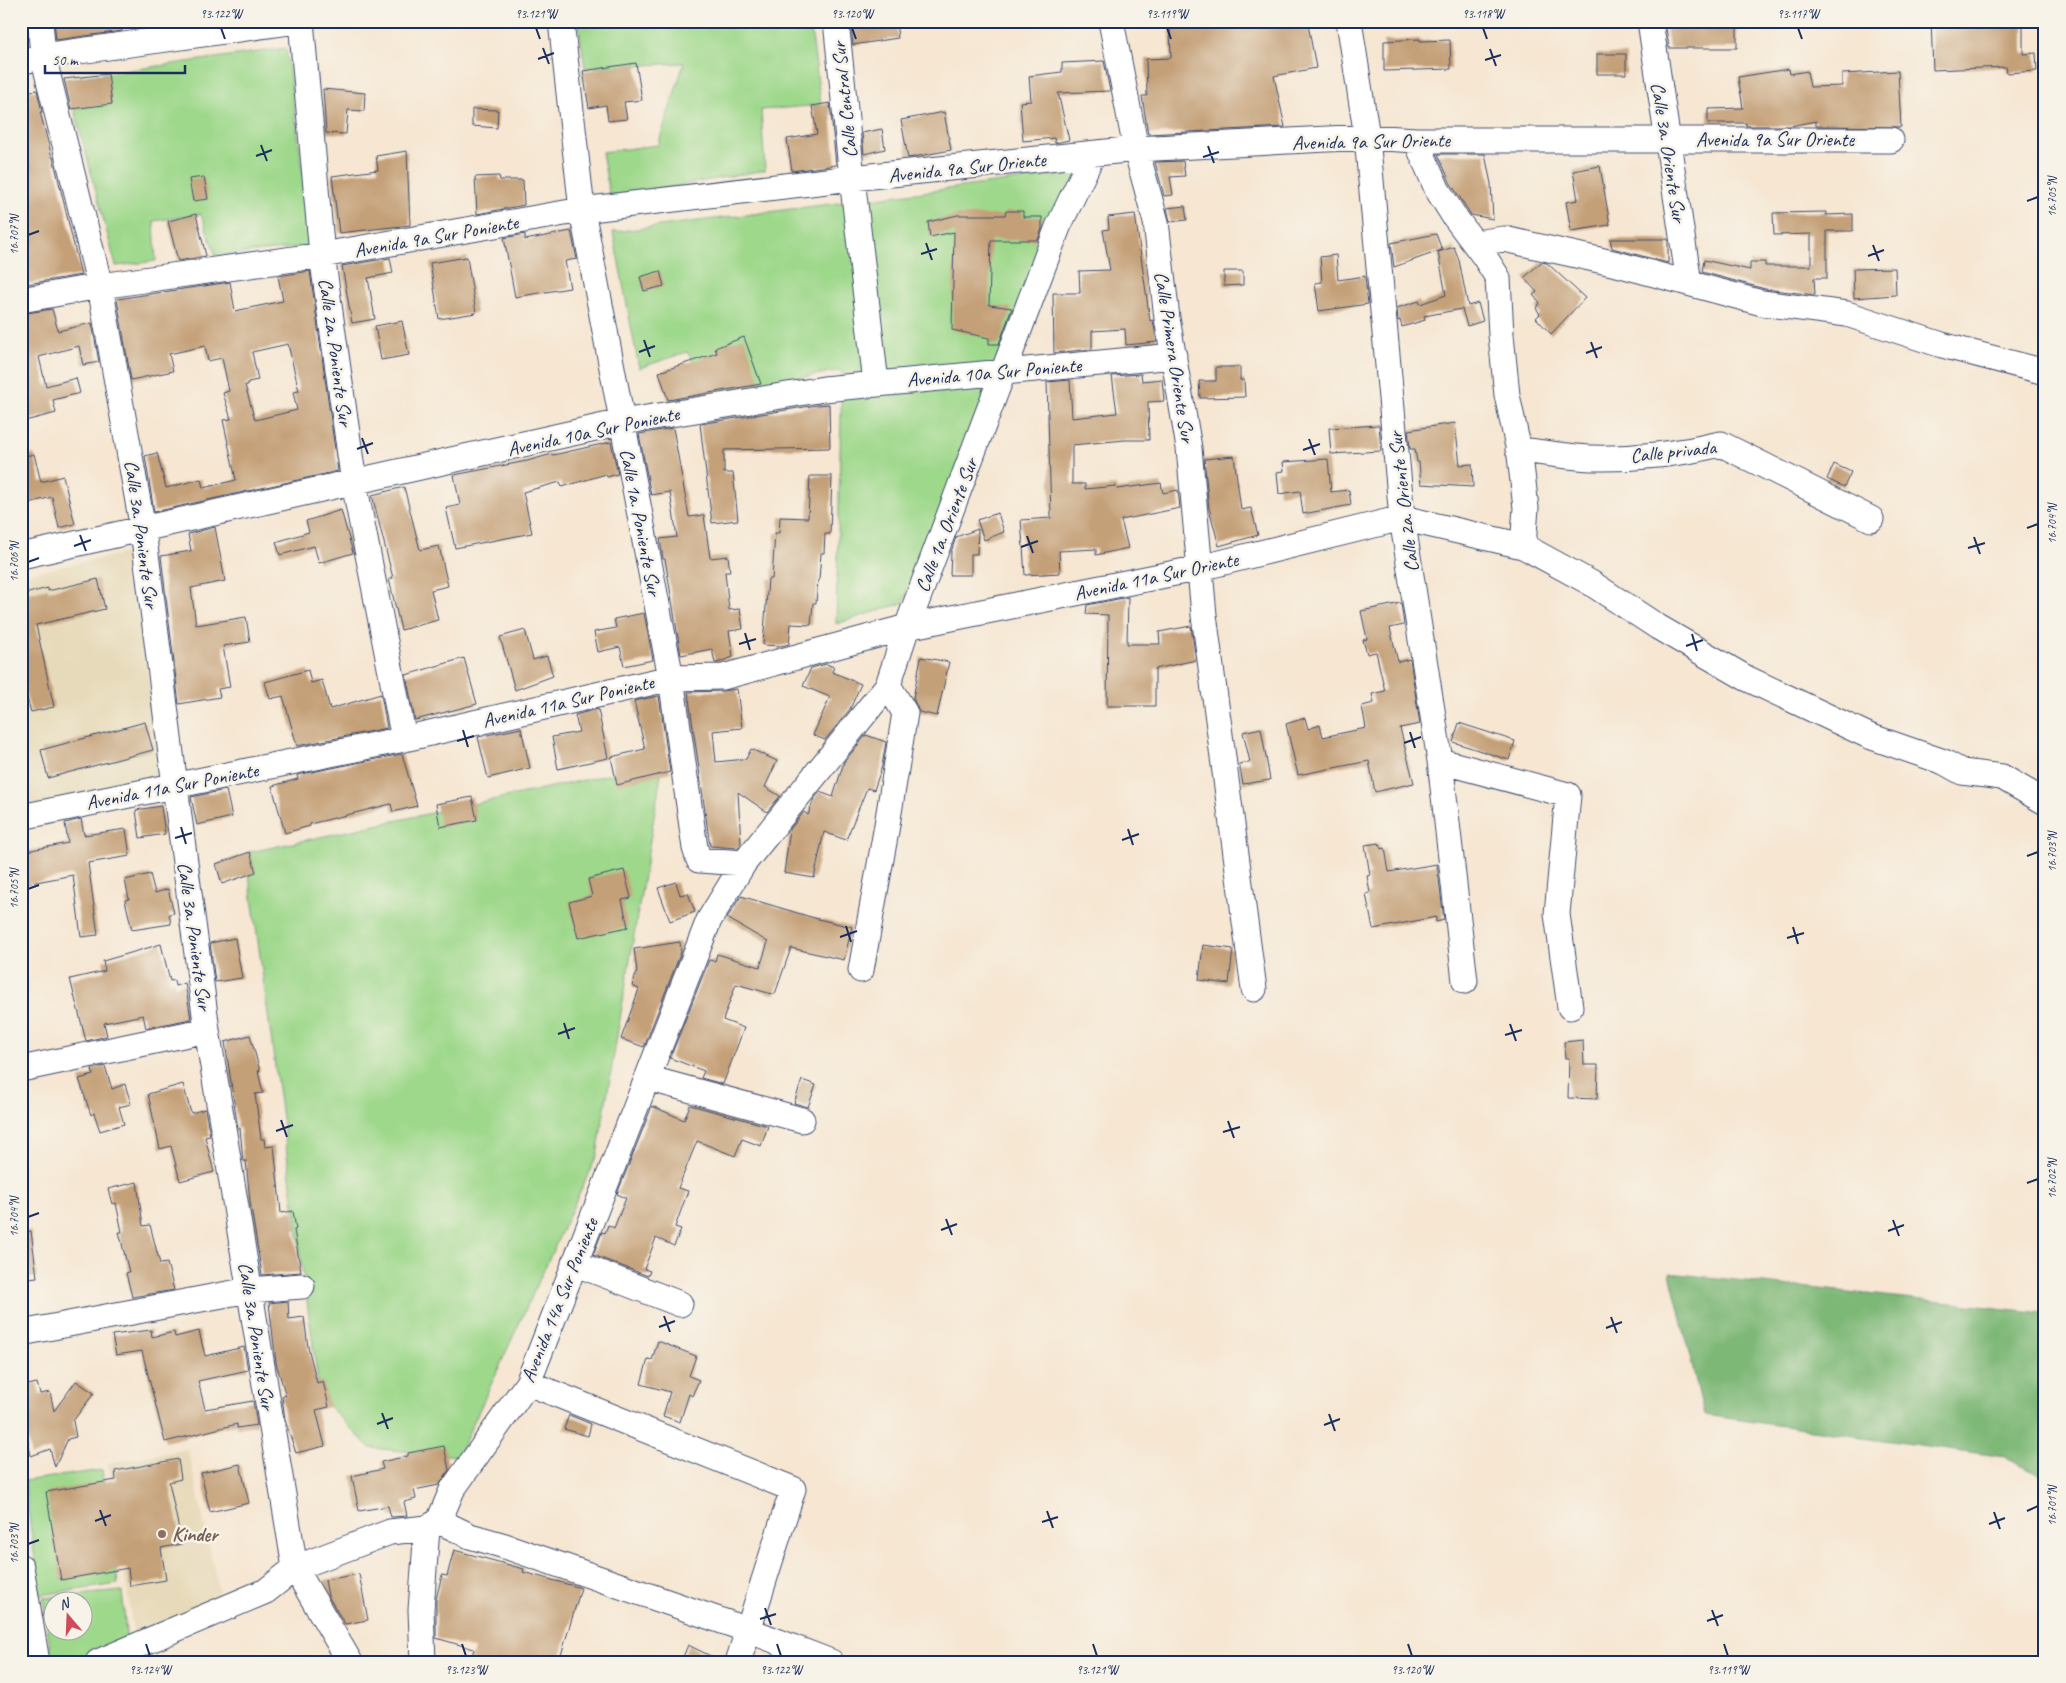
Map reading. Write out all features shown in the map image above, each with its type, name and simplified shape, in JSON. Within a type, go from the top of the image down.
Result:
[{"type":"street","name":"Calle 3a. Poniente Sur","points":[[40,21],[32,59],[100,286],[143,530],[208,1030],[295,1568],[350,1662]]},
{"type":"street","points":[[32,59],[299,21]]},
{"type":"street","name":"Calle 2a. Poniente Sur","points":[[299,21],[322,255],[354,483],[404,738]]},
{"type":"street","name":"Calle 1a. Poniente Sur","points":[[561,21],[582,210],[671,678],[695,848],[699,860],[744,863]]},
{"type":"street","name":"Calle Central Sur","points":[[836,21],[876,384]]},
{"type":"street","points":[[1111,21],[1136,149]]},
{"type":"street","name":"Calle 2a. Oriente Sur","points":[[1349,21],[1367,138],[1402,518],[1440,761],[1465,981]]},
{"type":"street","name":"Calle 3a. Oriente Sur","points":[[1650,21],[1689,284]]},
{"type":"street","name":"Avenida 9a Sur Oriente","points":[[852,178],[1136,149],[1367,138],[1416,140],[1891,140]]},
{"type":"street","points":[[1416,140],[1437,188],[1454,216],[1498,278],[1507,395],[1518,450],[1526,508],[1523,546]]},
{"type":"street","name":"Calle Primera Oriente Sur","points":[[1136,149],[1156,222],[1167,318],[1189,448],[1204,615],[1254,989]]},
{"type":"street","name":"Calle 1a. Oriente Sur","points":[[744,863],[888,685],[907,627],[1058,227],[1093,154]]},
{"type":"street","name":"Avenida 9a Sur Poniente","points":[[21,300],[100,286],[322,255],[582,210],[852,178]]},
{"type":"street","points":[[1475,243],[1504,239],[1617,264],[1762,303],[1847,314],[1942,345],[2045,372]]},
{"type":"street","name":"Avenida 10a Sur Poniente","points":[[21,556],[622,422],[824,389],[1005,370],[1174,356]]},
{"type":"street","name":"Calle privada","points":[[1518,450],[1590,458],[1648,456],[1690,451],[1721,444],[1871,519]]},
{"type":"street","points":[[1402,518],[1523,546],[1591,584],[1658,627],[1746,678],[1869,736],[1944,762],[1962,772],[2002,777],[2045,802]]},
{"type":"street","name":"Avenida 11a Sur Oriente","points":[[907,627],[1200,568],[1402,518]]},
{"type":"street","name":"Avenida 11a Sur Poniente","points":[[21,817],[404,738],[671,678],[723,677],[907,627]]},
{"type":"street","points":[[861,970],[905,713],[888,685]]},
{"type":"street","points":[[1440,761],[1568,795],[1557,914],[1570,1007]]},
{"type":"street","name":"Avenida 14a Sur Poniente","points":[[423,1662],[421,1610],[433,1524],[452,1490],[528,1383],[709,920],[744,863]]},
{"type":"street","points":[[21,1069],[208,1030]]},
{"type":"street","points":[[647,1078],[802,1120]]},
{"type":"street","points":[[574,1263],[680,1304]]},
{"type":"street","points":[[21,1333],[249,1290],[302,1286]]},
{"type":"street","points":[[528,1383],[793,1489],[738,1662]]},
{"type":"street","points":[[98,1662],[266,1592],[295,1568],[390,1532],[433,1524],[506,1546],[748,1630],[831,1662]]},
{"type":"street","points":[[21,1567],[37,1662]]},
{"type":"shaded area","points":[[131,552],[163,781],[21,808],[21,575]]},
{"type":"shaded area","name":"Kinder","points":[[188,1449],[222,1606],[135,1642],[108,1463]]},
{"type":"green space","points":[[578,21],[810,21],[821,105],[761,110],[765,170],[610,198],[602,152],[658,145],[684,63],[585,68]]},
{"type":"green space","points":[[286,48],[313,246],[216,256],[201,214],[154,221],[156,261],[116,266],[66,79]]},
{"type":"green space","points":[[1086,171],[903,603],[836,624],[842,370],[716,393],[687,352],[639,368],[613,232]]},
{"type":"green space","points":[[663,763],[597,1155],[458,1456],[370,1448],[320,1397],[246,853]]},
{"type":"green space","points":[[1670,1273],[2045,1313],[2045,1477],[2005,1457],[1704,1415]]},
{"type":"green space","points":[[102,1470],[118,1584],[75,1590],[42,1590],[42,1595],[40,1595],[24,1481]]},
{"type":"green space","points":[[122,1591],[127,1644],[79,1662],[52,1662],[49,1640],[92,1640],[92,1594]]},
{"type":"building","points":[[54,21],[120,21],[122,31],[56,40]]},
{"type":"building","points":[[880,21],[896,21],[898,38],[853,45],[851,26]]},
{"type":"building","points":[[1176,21],[1211,21],[1211,28],[1240,23],[1241,28],[1260,25],[1308,24],[1316,68],[1274,76],[1285,127],[1148,134],[1142,96],[1147,96],[1146,59],[1171,58],[1170,26],[1176,26]]},
{"type":"building","points":[[1665,21],[1737,21],[1737,48],[1669,48]]},
{"type":"building","points":[[1931,21],[1958,21],[1958,27],[1999,25],[1999,21],[2023,21],[2023,54],[2036,53],[2037,71],[2007,73],[2006,67],[1933,70]]},
{"type":"building","points":[[1420,39],[1420,41],[1450,40],[1451,69],[1384,71],[1384,41]]},
{"type":"building","points":[[1597,54],[1626,54],[1626,74],[1597,74]]},
{"type":"building","points":[[1104,61],[1110,91],[1058,93],[1069,140],[1055,143],[1054,138],[1023,141],[1020,102],[1031,101],[1029,76],[1062,72],[1062,63]]},
{"type":"building","points":[[636,63],[642,100],[624,102],[627,119],[608,121],[606,105],[589,108],[583,71]]},
{"type":"building","points":[[1789,69],[1790,74],[1807,71],[1810,87],[1842,86],[1842,74],[1898,71],[1901,127],[1816,126],[1816,121],[1790,126],[1746,126],[1746,123],[1708,123],[1708,109],[1743,108],[1738,77]]},
{"type":"building","points":[[108,74],[112,104],[71,109],[64,79]]},
{"type":"building","points":[[323,89],[365,93],[364,111],[348,110],[346,134],[326,133]]},
{"type":"building","points":[[37,90],[42,112],[40,112],[53,157],[81,275],[21,285],[21,101],[27,100],[25,92]]},
{"type":"building","points":[[830,103],[836,165],[792,171],[787,139],[817,134],[812,106]]},
{"type":"building","points":[[472,109],[498,110],[497,128],[472,126]]},
{"type":"building","points":[[944,112],[951,150],[908,158],[901,120]]},
{"type":"building","points":[[882,129],[885,149],[864,154],[862,133]]},
{"type":"building","points":[[407,151],[410,225],[339,233],[332,176],[378,170],[376,156]]},
{"type":"building","points":[[1438,154],[1485,154],[1491,184],[1493,219],[1471,215],[1450,182]]},
{"type":"building","points":[[1183,161],[1185,176],[1170,177],[1173,195],[1164,196],[1155,162]]},
{"type":"building","points":[[1600,166],[1610,225],[1571,231],[1566,202],[1578,200],[1573,171]]},
{"type":"building","points":[[499,176],[500,180],[523,180],[524,205],[477,214],[475,177]]},
{"type":"building","points":[[204,177],[208,199],[193,201],[189,179]]},
{"type":"building","points":[[1185,206],[1187,220],[1170,222],[1167,208]]},
{"type":"building","points":[[1006,211],[1023,211],[1023,217],[1042,217],[1042,229],[1038,240],[991,240],[989,305],[1012,308],[999,344],[989,344],[989,338],[952,330],[954,232],[930,237],[928,222],[958,215],[1005,215]]},
{"type":"building","points":[[1826,212],[1826,215],[1853,214],[1853,231],[1827,231],[1827,278],[1814,278],[1815,295],[1765,289],[1702,272],[1704,260],[1750,270],[1750,262],[1765,262],[1765,266],[1811,266],[1811,234],[1774,235],[1773,213]]},
{"type":"building","points":[[196,214],[206,256],[178,261],[168,221]]},
{"type":"building","points":[[1135,214],[1150,321],[1153,320],[1157,342],[1126,345],[1125,329],[1092,331],[1092,349],[1054,353],[1053,293],[1080,293],[1079,271],[1110,270],[1103,230],[1109,229],[1108,217]]},
{"type":"building","points":[[571,231],[577,259],[565,261],[570,288],[515,297],[504,238],[525,234],[525,240]]},
{"type":"building","points":[[1436,234],[1442,250],[1394,267],[1391,243]]},
{"type":"building","points":[[1610,239],[1668,239],[1668,263],[1612,248]]},
{"type":"building","points":[[1454,247],[1459,260],[1468,306],[1478,303],[1483,321],[1467,326],[1462,309],[1424,316],[1425,320],[1402,327],[1400,320],[1398,321],[1397,308],[1419,301],[1420,304],[1446,295],[1438,252]]},
{"type":"building","points":[[1336,255],[1338,280],[1365,276],[1368,304],[1319,311],[1315,283],[1322,282],[1320,257]]},
{"type":"building","points":[[467,257],[476,313],[439,319],[430,263]]},
{"type":"building","points":[[390,258],[393,273],[368,278],[375,319],[352,323],[342,266]]},
{"type":"building","points":[[1541,262],[1547,263],[1585,298],[1551,334],[1536,318],[1540,314],[1536,308],[1540,303],[1533,295],[1537,292],[1524,278]]},
{"type":"building","points":[[1895,268],[1896,295],[1854,298],[1853,269]]},
{"type":"building","points":[[310,271],[338,471],[154,512],[145,456],[157,453],[166,488],[201,479],[203,488],[236,480],[223,420],[231,419],[223,393],[229,391],[222,358],[208,361],[205,346],[169,354],[173,371],[131,380],[117,299],[230,282],[235,311],[283,301],[278,276]],"holes":[[[288,344],[299,391],[293,392],[297,410],[255,420],[245,385],[248,385],[248,382],[258,380],[252,352]]]},
{"type":"building","points":[[660,271],[664,286],[644,291],[640,277]]},
{"type":"building","points":[[1224,271],[1243,271],[1243,285],[1224,286]]},
{"type":"building","points":[[52,309],[58,331],[92,323],[99,362],[83,365],[79,346],[39,357],[46,386],[76,378],[80,393],[53,400],[56,413],[21,422],[21,314]]},
{"type":"building","points":[[402,321],[409,355],[381,360],[375,326]]},
{"type":"building","points":[[744,337],[761,384],[668,400],[659,372],[717,353],[715,348]]},
{"type":"building","points":[[1216,367],[1240,367],[1240,380],[1244,380],[1245,397],[1200,398],[1199,381],[1216,381]]},
{"type":"building","points":[[1141,374],[1142,381],[1162,379],[1164,401],[1148,402],[1149,440],[1125,440],[1072,445],[1072,484],[1085,484],[1085,489],[1116,486],[1117,489],[1161,483],[1163,493],[1178,490],[1180,508],[1121,520],[1128,548],[1096,555],[1096,549],[1059,551],[1060,573],[1025,575],[1021,520],[1051,518],[1047,382],[1070,380],[1072,418],[1117,413],[1112,376]]},
{"type":"building","points":[[829,404],[830,448],[724,450],[724,473],[733,473],[738,520],[712,523],[700,424]]},
{"type":"building","points":[[1455,423],[1460,465],[1472,464],[1473,487],[1421,484],[1419,462],[1417,462],[1415,449],[1410,449],[1408,430]]},
{"type":"building","points":[[1379,425],[1381,451],[1331,454],[1329,428]]},
{"type":"building","points":[[673,428],[689,517],[704,515],[710,558],[728,556],[730,572],[725,572],[729,610],[740,609],[743,629],[729,631],[733,657],[717,663],[715,663],[712,649],[681,655],[660,539],[677,537],[670,492],[651,495],[639,434]]},
{"type":"building","points":[[611,442],[618,474],[607,477],[606,474],[562,487],[560,482],[523,492],[532,533],[455,548],[446,508],[460,505],[454,475]]},
{"type":"building","points":[[34,454],[41,482],[63,476],[75,524],[59,528],[52,497],[21,505],[21,457]]},
{"type":"building","points":[[1234,456],[1241,510],[1251,508],[1258,535],[1219,546],[1209,508],[1204,459]]},
{"type":"building","points":[[1328,459],[1331,492],[1349,490],[1351,505],[1303,514],[1300,491],[1279,494],[1277,472],[1284,471],[1283,462]]},
{"type":"building","points":[[1834,464],[1851,472],[1844,487],[1827,479]]},
{"type":"building","points":[[810,476],[832,476],[830,534],[825,534],[824,553],[821,553],[816,603],[813,603],[811,625],[791,624],[789,644],[781,646],[763,645],[768,579],[772,579],[775,533],[779,533],[780,517],[808,518]]},
{"type":"building","points":[[404,487],[420,550],[439,546],[448,586],[431,590],[438,620],[401,630],[389,579],[393,578],[372,495]]},
{"type":"building","points":[[341,510],[353,553],[319,563],[314,546],[280,555],[276,542],[309,532],[306,521]]},
{"type":"building","points":[[998,513],[1004,532],[984,540],[977,520]]},
{"type":"building","points":[[215,527],[225,581],[191,588],[196,625],[246,617],[250,642],[223,646],[230,687],[218,689],[220,697],[179,704],[161,556],[191,551],[188,534]]},
{"type":"building","points":[[978,529],[977,554],[971,554],[971,575],[950,575],[951,552],[956,537]]},
{"type":"building","points":[[98,579],[105,609],[36,625],[54,707],[31,712],[25,691],[21,692],[21,590],[27,590],[28,593],[48,588],[48,591]]},
{"type":"building","points":[[1128,597],[1127,644],[1160,644],[1159,632],[1191,626],[1196,660],[1155,669],[1155,706],[1107,706],[1108,615],[1086,614],[1087,605]]},
{"type":"building","points":[[1401,603],[1404,625],[1390,628],[1398,662],[1410,659],[1420,724],[1400,728],[1414,783],[1375,792],[1369,761],[1298,775],[1286,724],[1305,718],[1308,729],[1320,725],[1323,737],[1366,728],[1362,706],[1374,703],[1372,694],[1385,691],[1376,652],[1367,654],[1363,640],[1367,639],[1361,611]]},
{"type":"building","points":[[644,613],[653,660],[624,666],[620,647],[598,652],[594,632],[616,628],[614,619]]},
{"type":"building","points":[[525,630],[533,660],[547,656],[553,676],[515,690],[500,637]]},
{"type":"building","points":[[921,657],[949,662],[937,716],[919,712],[913,698]]},
{"type":"building","points":[[464,658],[477,704],[415,720],[406,675]]},
{"type":"building","points":[[826,664],[834,667],[832,672],[861,684],[850,709],[825,740],[813,735],[830,697],[803,686],[811,668]]},
{"type":"building","points":[[308,670],[311,683],[322,680],[330,709],[381,694],[387,728],[297,746],[283,696],[270,699],[265,682]]},
{"type":"building","points":[[737,689],[742,728],[713,731],[716,762],[746,759],[751,749],[777,761],[765,787],[780,796],[767,812],[738,792],[741,844],[738,848],[710,846],[688,692]]},
{"type":"building","points":[[659,696],[670,772],[617,785],[611,757],[645,749],[634,701]]},
{"type":"building","points":[[598,709],[608,758],[558,769],[552,737],[579,732],[575,715]]},
{"type":"building","points":[[145,722],[153,750],[48,778],[41,750]]},
{"type":"building","points":[[1459,723],[1515,741],[1509,760],[1453,742]]},
{"type":"building","points":[[521,728],[530,768],[488,778],[478,737]]},
{"type":"building","points":[[1261,728],[1270,780],[1243,784],[1239,764],[1250,762],[1243,732]]},
{"type":"building","points":[[866,735],[886,742],[882,766],[874,790],[867,788],[846,840],[824,832],[814,878],[784,873],[790,829],[804,812],[808,815],[814,799],[820,792],[833,797],[844,762]]},
{"type":"building","points":[[402,754],[417,806],[393,812],[391,804],[310,824],[310,826],[285,833],[272,786],[298,779],[297,775]]},
{"type":"building","points":[[226,790],[232,817],[197,825],[191,797]]},
{"type":"building","points":[[472,797],[477,820],[440,827],[436,804]]},
{"type":"building","points":[[161,806],[165,834],[140,838],[136,810]]},
{"type":"building","points":[[81,819],[84,835],[126,829],[130,856],[88,863],[98,935],[81,937],[73,875],[21,885],[21,852],[68,843],[65,823]]},
{"type":"building","points":[[1379,843],[1381,849],[1385,848],[1389,872],[1437,864],[1444,920],[1436,922],[1436,917],[1373,929],[1366,894],[1370,893],[1367,876],[1370,875],[1365,845]]},
{"type":"building","points":[[250,852],[256,872],[222,884],[216,864]]},
{"type":"building","points":[[624,870],[631,898],[622,900],[628,927],[578,938],[569,902],[592,896],[588,879]]},
{"type":"building","points":[[150,874],[155,893],[168,889],[174,913],[169,914],[171,924],[132,930],[125,900],[129,899],[125,880]]},
{"type":"building","points":[[676,882],[680,895],[688,893],[695,912],[670,921],[658,888]]},
{"type":"building","points":[[741,896],[814,918],[852,927],[844,960],[791,948],[775,994],[736,984],[723,1020],[744,1028],[723,1084],[701,1078],[704,1071],[670,1058],[709,960],[715,961],[717,954],[760,967],[768,942],[727,918]]},
{"type":"building","points":[[235,938],[242,978],[215,982],[210,943]]},
{"type":"building","points":[[680,942],[681,952],[644,1047],[621,1039],[639,989],[632,986],[637,971],[634,949]]},
{"type":"building","points":[[161,944],[170,981],[174,980],[175,986],[185,983],[191,1019],[146,1028],[143,1015],[104,1023],[107,1036],[86,1041],[70,979],[105,971],[103,961]]},
{"type":"building","points":[[1203,945],[1233,949],[1229,984],[1199,980]]},
{"type":"building","points":[[250,1035],[260,1071],[258,1071],[263,1093],[255,1094],[261,1139],[264,1139],[265,1147],[274,1146],[281,1213],[293,1211],[301,1272],[262,1275],[250,1201],[246,1161],[243,1161],[240,1128],[238,1129],[225,1042]]},
{"type":"building","points":[[1583,1040],[1584,1065],[1598,1065],[1597,1099],[1568,1098],[1569,1058],[1565,1058],[1564,1042]]},
{"type":"building","points":[[105,1066],[112,1089],[125,1084],[131,1104],[119,1107],[124,1124],[100,1131],[94,1113],[91,1115],[79,1079],[93,1075],[92,1069]]},
{"type":"building","points":[[802,1080],[816,1085],[808,1107],[794,1103]]},
{"type":"building","points":[[183,1084],[191,1113],[205,1109],[210,1136],[205,1137],[214,1172],[180,1181],[171,1146],[160,1149],[148,1094]]},
{"type":"building","points":[[690,1105],[768,1126],[761,1146],[742,1139],[735,1156],[697,1141],[678,1188],[688,1191],[675,1227],[681,1229],[674,1246],[656,1238],[644,1269],[650,1271],[648,1276],[593,1255],[602,1232],[605,1233],[608,1225],[614,1228],[626,1198],[617,1194],[652,1106],[684,1120]]},
{"type":"building","points":[[137,1182],[143,1226],[150,1225],[160,1264],[167,1263],[174,1290],[132,1297],[126,1273],[129,1272],[119,1232],[122,1232],[116,1203],[112,1204],[108,1189]]},
{"type":"building","points":[[31,1231],[37,1277],[21,1279],[21,1232]]},
{"type":"building","points":[[288,1301],[289,1319],[304,1317],[308,1347],[317,1383],[323,1381],[329,1407],[316,1410],[325,1446],[296,1453],[285,1420],[282,1396],[286,1396],[276,1363],[269,1303]]},
{"type":"building","points":[[151,1330],[152,1337],[174,1332],[175,1337],[199,1331],[205,1356],[244,1347],[248,1370],[198,1381],[205,1409],[253,1401],[257,1425],[237,1428],[237,1424],[165,1442],[142,1351],[116,1355],[112,1335]]},
{"type":"building","points":[[658,1341],[696,1356],[689,1376],[699,1380],[692,1396],[689,1394],[680,1422],[663,1416],[670,1392],[641,1384],[648,1359],[652,1360]]},
{"type":"building","points":[[76,1381],[94,1393],[73,1421],[76,1437],[68,1439],[55,1467],[50,1449],[31,1456],[25,1425],[21,1425],[21,1397],[26,1396],[23,1386],[37,1383],[40,1394],[50,1392],[54,1411]]},
{"type":"building","points":[[569,1415],[591,1424],[588,1436],[564,1429]]},
{"type":"building","points":[[444,1446],[449,1470],[439,1485],[414,1490],[416,1499],[404,1502],[407,1516],[391,1517],[388,1506],[359,1511],[352,1476],[383,1469],[381,1462],[408,1456],[408,1453]]},
{"type":"building","points":[[178,1459],[181,1479],[169,1482],[182,1544],[161,1548],[166,1580],[130,1586],[128,1568],[61,1580],[46,1492],[116,1480],[115,1471]]},
{"type":"building","points":[[240,1464],[249,1503],[210,1512],[201,1473]]},
{"type":"building","points":[[454,1550],[524,1569],[523,1572],[581,1588],[559,1662],[470,1662],[474,1649],[436,1638],[436,1599],[442,1575],[447,1576]]},
{"type":"building","points":[[359,1574],[368,1620],[345,1624],[328,1596],[325,1580]]},
{"type":"building","points":[[688,1645],[723,1662],[681,1662]]},
{"type":"place","name":"Kinder","points":[[162,1534]]}]
